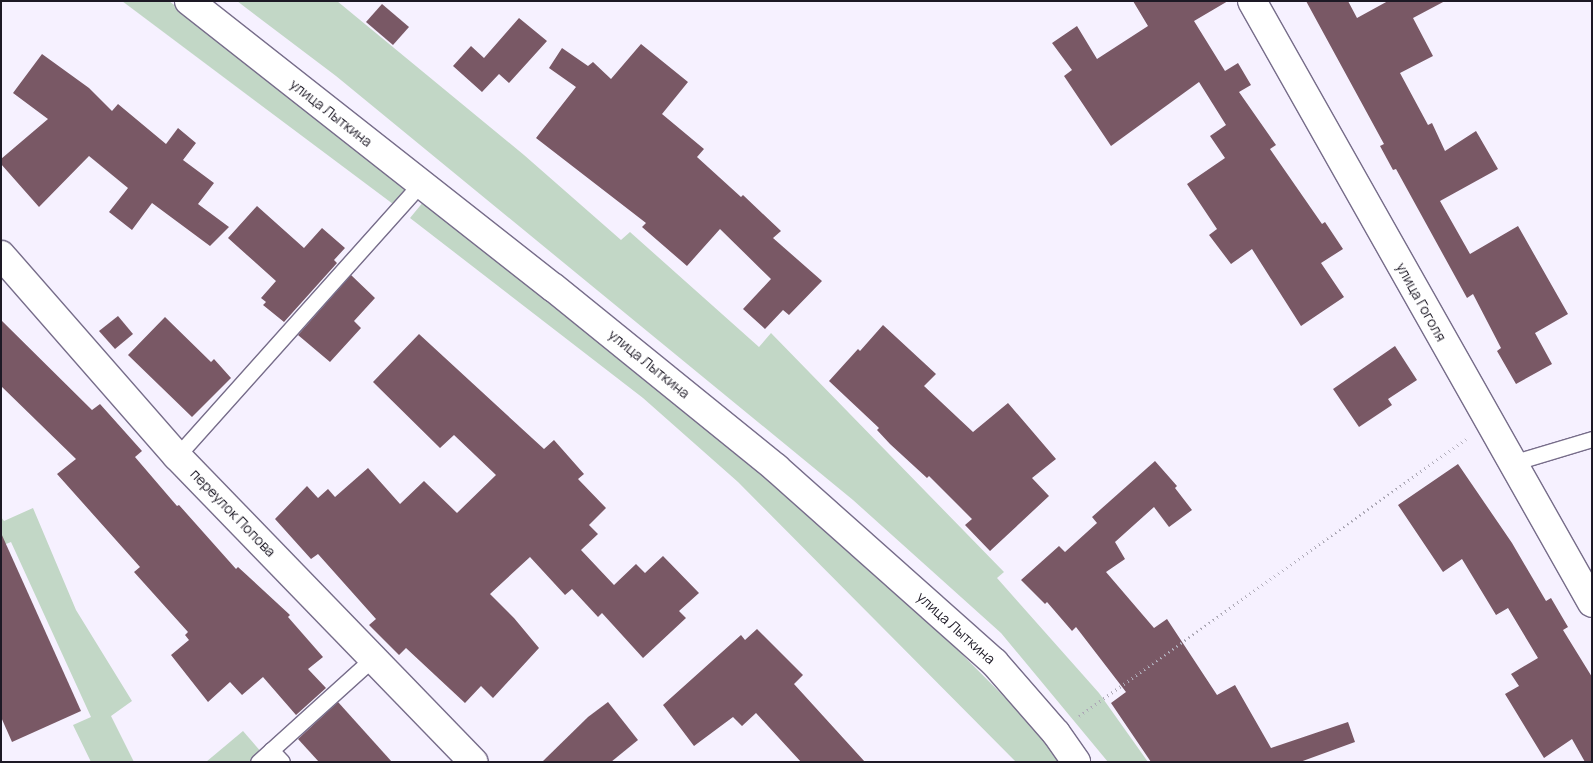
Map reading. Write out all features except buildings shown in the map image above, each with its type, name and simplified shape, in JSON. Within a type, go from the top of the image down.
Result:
[{"type":"street","name":"улица Лыткина","points":[[189,1],[422,183],[776,468],[994,662],[1056,733],[1076,762]]},
{"type":"street","name":"улица Гоголя","points":[[1252,1],[1592,602]]},
{"type":"street","name":"переулок Попова","points":[[1,255],[177,456],[474,762]]},
{"type":"lane","points":[[177,456],[422,183]]},
{"type":"lane","points":[[1512,463],[1592,439]]},
{"type":"lane","points":[[258,762],[372,658]]},
{"type":"lane","points":[[271,750],[282,762]]},
{"type":"path","points":[[1056,733],[1489,422]]},
{"type":"green space","points":[[122,1],[169,1],[408,187],[393,204]]},
{"type":"green space","points":[[237,1],[337,1],[524,155],[621,240],[630,232],[759,347],[771,333],[1004,572],[997,578],[1099,693],[1148,762],[1108,762],[1001,633],[853,500],[336,76]]},
{"type":"green space","points":[[424,201],[775,482],[924,616],[1050,743],[1064,762],[1016,762],[738,482],[643,398],[410,218]]},
{"type":"green space","points":[[33,508],[76,610],[132,701],[111,716],[134,762],[91,762],[73,725],[91,717],[11,542],[1,546],[1,517],[4,521]]},
{"type":"green space","points":[[243,731],[262,753],[252,762],[206,762]]}]
